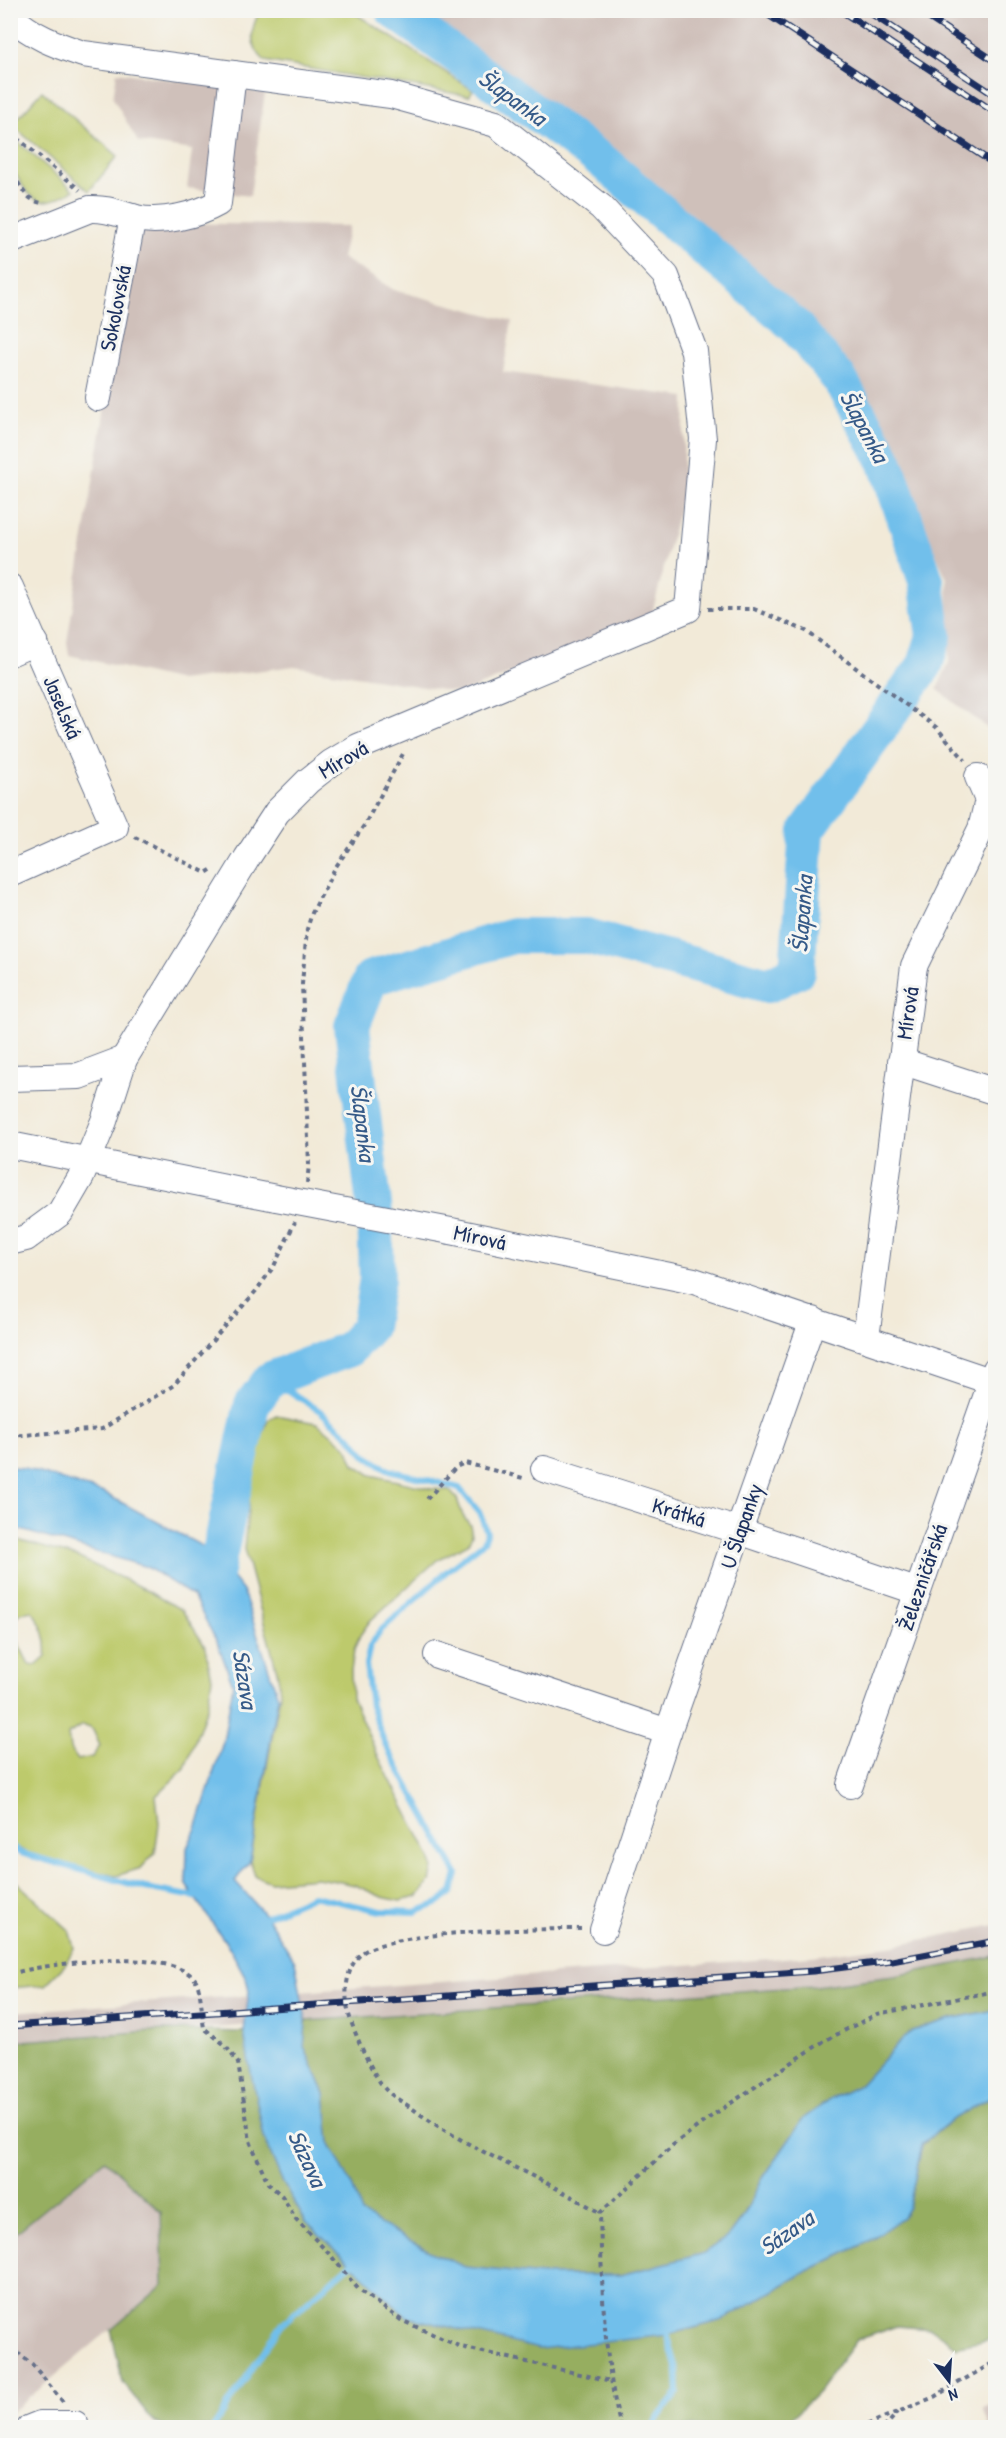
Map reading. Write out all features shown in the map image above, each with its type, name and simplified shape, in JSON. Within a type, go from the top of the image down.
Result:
[{"type":"street","points":[[10,16],[45,40],[83,54],[391,95],[496,124],[601,207],[666,276],[694,351],[703,439],[688,609]]},
{"type":"street","points":[[10,241],[90,209],[101,208],[155,221],[207,210],[218,203],[234,74]]},
{"type":"street","name":"Sokolovská","points":[[98,398],[135,218]]},
{"type":"street","name":"Jaselská","points":[[10,587],[116,827]]},
{"type":"street","name":"Mírová","points":[[10,1242],[26,1238],[60,1213],[81,1177],[104,1121],[124,1059],[277,812],[308,781],[331,763],[358,747],[688,609]]},
{"type":"street","points":[[10,653],[35,642]]},
{"type":"street","name":"Mírová","points":[[866,1338],[914,966],[981,829],[988,800],[978,777]]},
{"type":"street","points":[[10,874],[116,827]]},
{"type":"street","points":[[10,1078],[79,1076],[124,1059]]},
{"type":"street","points":[[901,1061],[996,1092]]},
{"type":"street","name":"Mírová","points":[[10,1145],[694,1281],[994,1378]]},
{"type":"street","name":"U Šlapanky","points":[[603,1930],[668,1732],[813,1320]]},
{"type":"street","name":"Železničářská","points":[[850,1785],[916,1591],[994,1378]]},
{"type":"street","name":"Krátká","points":[[544,1469],[739,1531],[916,1591]]},
{"type":"street","points":[[437,1655],[668,1732]]},
{"type":"street","points":[[30,2427],[40,2424],[75,2424]]},
{"type":"path","points":[[10,132],[79,189],[74,194]]},
{"type":"path","points":[[10,166],[19,186],[28,197],[36,202],[48,204]]},
{"type":"path","points":[[688,609],[754,609],[806,631],[936,728],[978,777]]},
{"type":"path","points":[[306,1187],[309,1165],[302,984],[307,929],[335,868],[365,824],[421,720]]},
{"type":"path","points":[[116,827],[206,873],[231,856],[247,858]]},
{"type":"path","points":[[10,1436],[102,1429],[174,1385],[256,1291],[284,1249],[296,1219]]},
{"type":"path","points":[[427,1499],[451,1472],[465,1463],[523,1478],[544,1469]]},
{"type":"path","points":[[600,2213],[564,2191],[443,2130],[387,2090],[357,2040],[347,2008],[348,1975],[361,1954],[392,1942],[506,1929],[603,1930]]},
{"type":"path","points":[[10,1974],[86,1961],[163,1963],[188,1972],[197,1981],[204,2028],[225,2045],[238,2062],[250,2141],[268,2183],[282,2196],[296,2219],[359,2290],[401,2320],[461,2347],[611,2381]]},
{"type":"path","points":[[621,2427],[611,2381],[601,2261],[600,2213],[673,2145],[713,2115],[824,2041],[877,2014],[996,1991]]},
{"type":"path","points":[[10,2347],[32,2364],[72,2412],[75,2424]]},
{"type":"path","points":[[859,2427],[934,2397],[996,2361]]},
{"type":"path","points":[[884,2427],[898,2412]]},
{"type":"shaded area","points":[[420,11],[995,11],[995,734],[937,689],[949,662],[947,579],[856,378],[787,297],[453,32]]},
{"type":"shaded area","points":[[117,72],[265,93],[250,196],[187,188],[192,150],[138,142],[113,98]]},
{"type":"shaded area","points":[[168,223],[349,226],[342,258],[394,290],[512,321],[503,372],[685,397],[682,496],[651,618],[461,693],[294,666],[180,681],[69,655],[67,642],[104,414],[140,232]]},
{"type":"shaded area","points":[[995,1925],[995,1956],[895,1976],[815,1986],[11,2042],[11,2012],[812,1956],[890,1946]]},
{"type":"shaded area","points":[[105,2159],[161,2212],[163,2285],[11,2413],[11,2237]]},
{"type":"shaded area","points":[[995,2403],[995,2427],[990,2427],[983,2408]]},
{"type":"green space","points":[[337,10],[353,12],[473,90],[469,96],[265,61],[253,43],[254,24],[260,11]]},
{"type":"green space","points":[[42,91],[118,156],[89,191],[12,125]]},
{"type":"green space","points":[[11,136],[74,190],[59,198],[42,201],[25,190],[11,162]]},
{"type":"green space","points":[[276,1415],[317,1423],[347,1447],[354,1464],[371,1475],[432,1489],[449,1490],[457,1499],[463,1516],[470,1525],[472,1535],[468,1544],[437,1560],[370,1621],[360,1635],[354,1650],[351,1671],[352,1698],[433,1867],[430,1882],[417,1897],[400,1901],[382,1897],[355,1885],[317,1878],[271,1882],[255,1876],[250,1861],[280,1694],[278,1675],[244,1549],[253,1462],[268,1420]]},
{"type":"green space","points":[[11,1538],[77,1557],[182,1610],[205,1646],[212,1678],[207,1708],[185,1768],[156,1796],[159,1824],[155,1853],[141,1868],[116,1876],[36,1858],[11,1844]],"holes":[[[32,1611],[44,1633],[46,1657],[37,1665],[29,1664],[16,1639],[11,1622],[21,1613]],[[83,1725],[93,1730],[100,1746],[92,1757],[78,1760],[70,1749],[68,1734]]]},
{"type":"green space","points":[[11,1877],[69,1930],[74,1948],[64,1966],[45,1985],[11,1988]]},
{"type":"green space","points":[[995,1956],[995,2010],[950,2019],[912,2031],[860,2085],[831,2099],[804,2118],[761,2181],[742,2218],[730,2235],[702,2254],[620,2275],[542,2275],[465,2267],[431,2252],[361,2214],[353,2188],[330,2144],[325,2094],[304,2047],[306,2021],[815,1986],[895,1976]]},
{"type":"green space","points":[[164,2030],[244,2032],[264,2137],[283,2183],[306,2222],[668,2335],[723,2320],[804,2273],[867,2242],[903,2217],[909,2207],[922,2145],[954,2118],[995,2094],[995,2338],[956,2347],[931,2329],[897,2326],[856,2340],[818,2392],[782,2427],[167,2427],[155,2423],[123,2383],[111,2330],[163,2285],[161,2212],[105,2160],[11,2237],[11,2042]]},
{"type":"water","name":"Sázava","points":[[10,1467],[24,1468],[104,1493],[211,1551],[243,1591],[278,1697],[250,1861],[235,1881],[266,1916],[295,1961],[306,2021],[304,2047],[325,2094],[330,2144],[353,2188],[362,2214],[431,2252],[465,2267],[542,2275],[620,2275],[702,2254],[730,2235],[742,2219],[761,2181],[804,2118],[831,2099],[860,2085],[912,2031],[950,2019],[995,2010],[995,2094],[954,2118],[922,2144],[909,2207],[903,2217],[867,2242],[804,2273],[723,2320],[668,2335],[539,2349],[408,2317],[306,2222],[283,2183],[264,2137],[249,2063],[244,2032],[249,1990],[246,1978],[229,1947],[186,1885],[187,1848],[197,1826],[223,1742],[233,1685],[218,1644],[193,1596],[147,1567],[11,1527]]},
{"type":"waterway","name":"Šlapanka","points":[[215,1575],[252,1404],[271,1379],[349,1349],[369,1327],[377,1279],[375,1213],[352,1026],[371,978],[513,936],[586,936],[768,985],[797,971],[807,830],[925,665],[934,636],[926,581],[885,461],[840,380],[795,326],[602,161],[393,10]]},
{"type":"waterway","points":[[259,1920],[313,1896],[381,1911],[416,1912],[439,1903],[452,1892],[457,1874],[385,1744],[371,1706],[366,1664],[370,1646],[380,1631],[447,1571],[484,1542],[487,1533],[479,1512],[459,1488],[389,1470],[365,1455],[352,1439],[320,1411],[271,1379]]},
{"type":"waterway","points":[[10,1845],[21,1853],[145,1888],[195,1897],[202,1894]]},
{"type":"waterway","points":[[213,2428],[281,2325],[355,2260]]},
{"type":"waterway","points":[[657,2428],[655,2422],[678,2392],[677,2370],[666,2330]]},
{"type":"railway","points":[[761,10],[996,165]]},
{"type":"railway","points":[[840,10],[996,113]]},
{"type":"railway","points":[[866,10],[996,96]]},
{"type":"railway","points":[[917,10],[996,62]]},
{"type":"railway","points":[[10,2026],[813,1971],[892,1961],[996,1941]]}]
